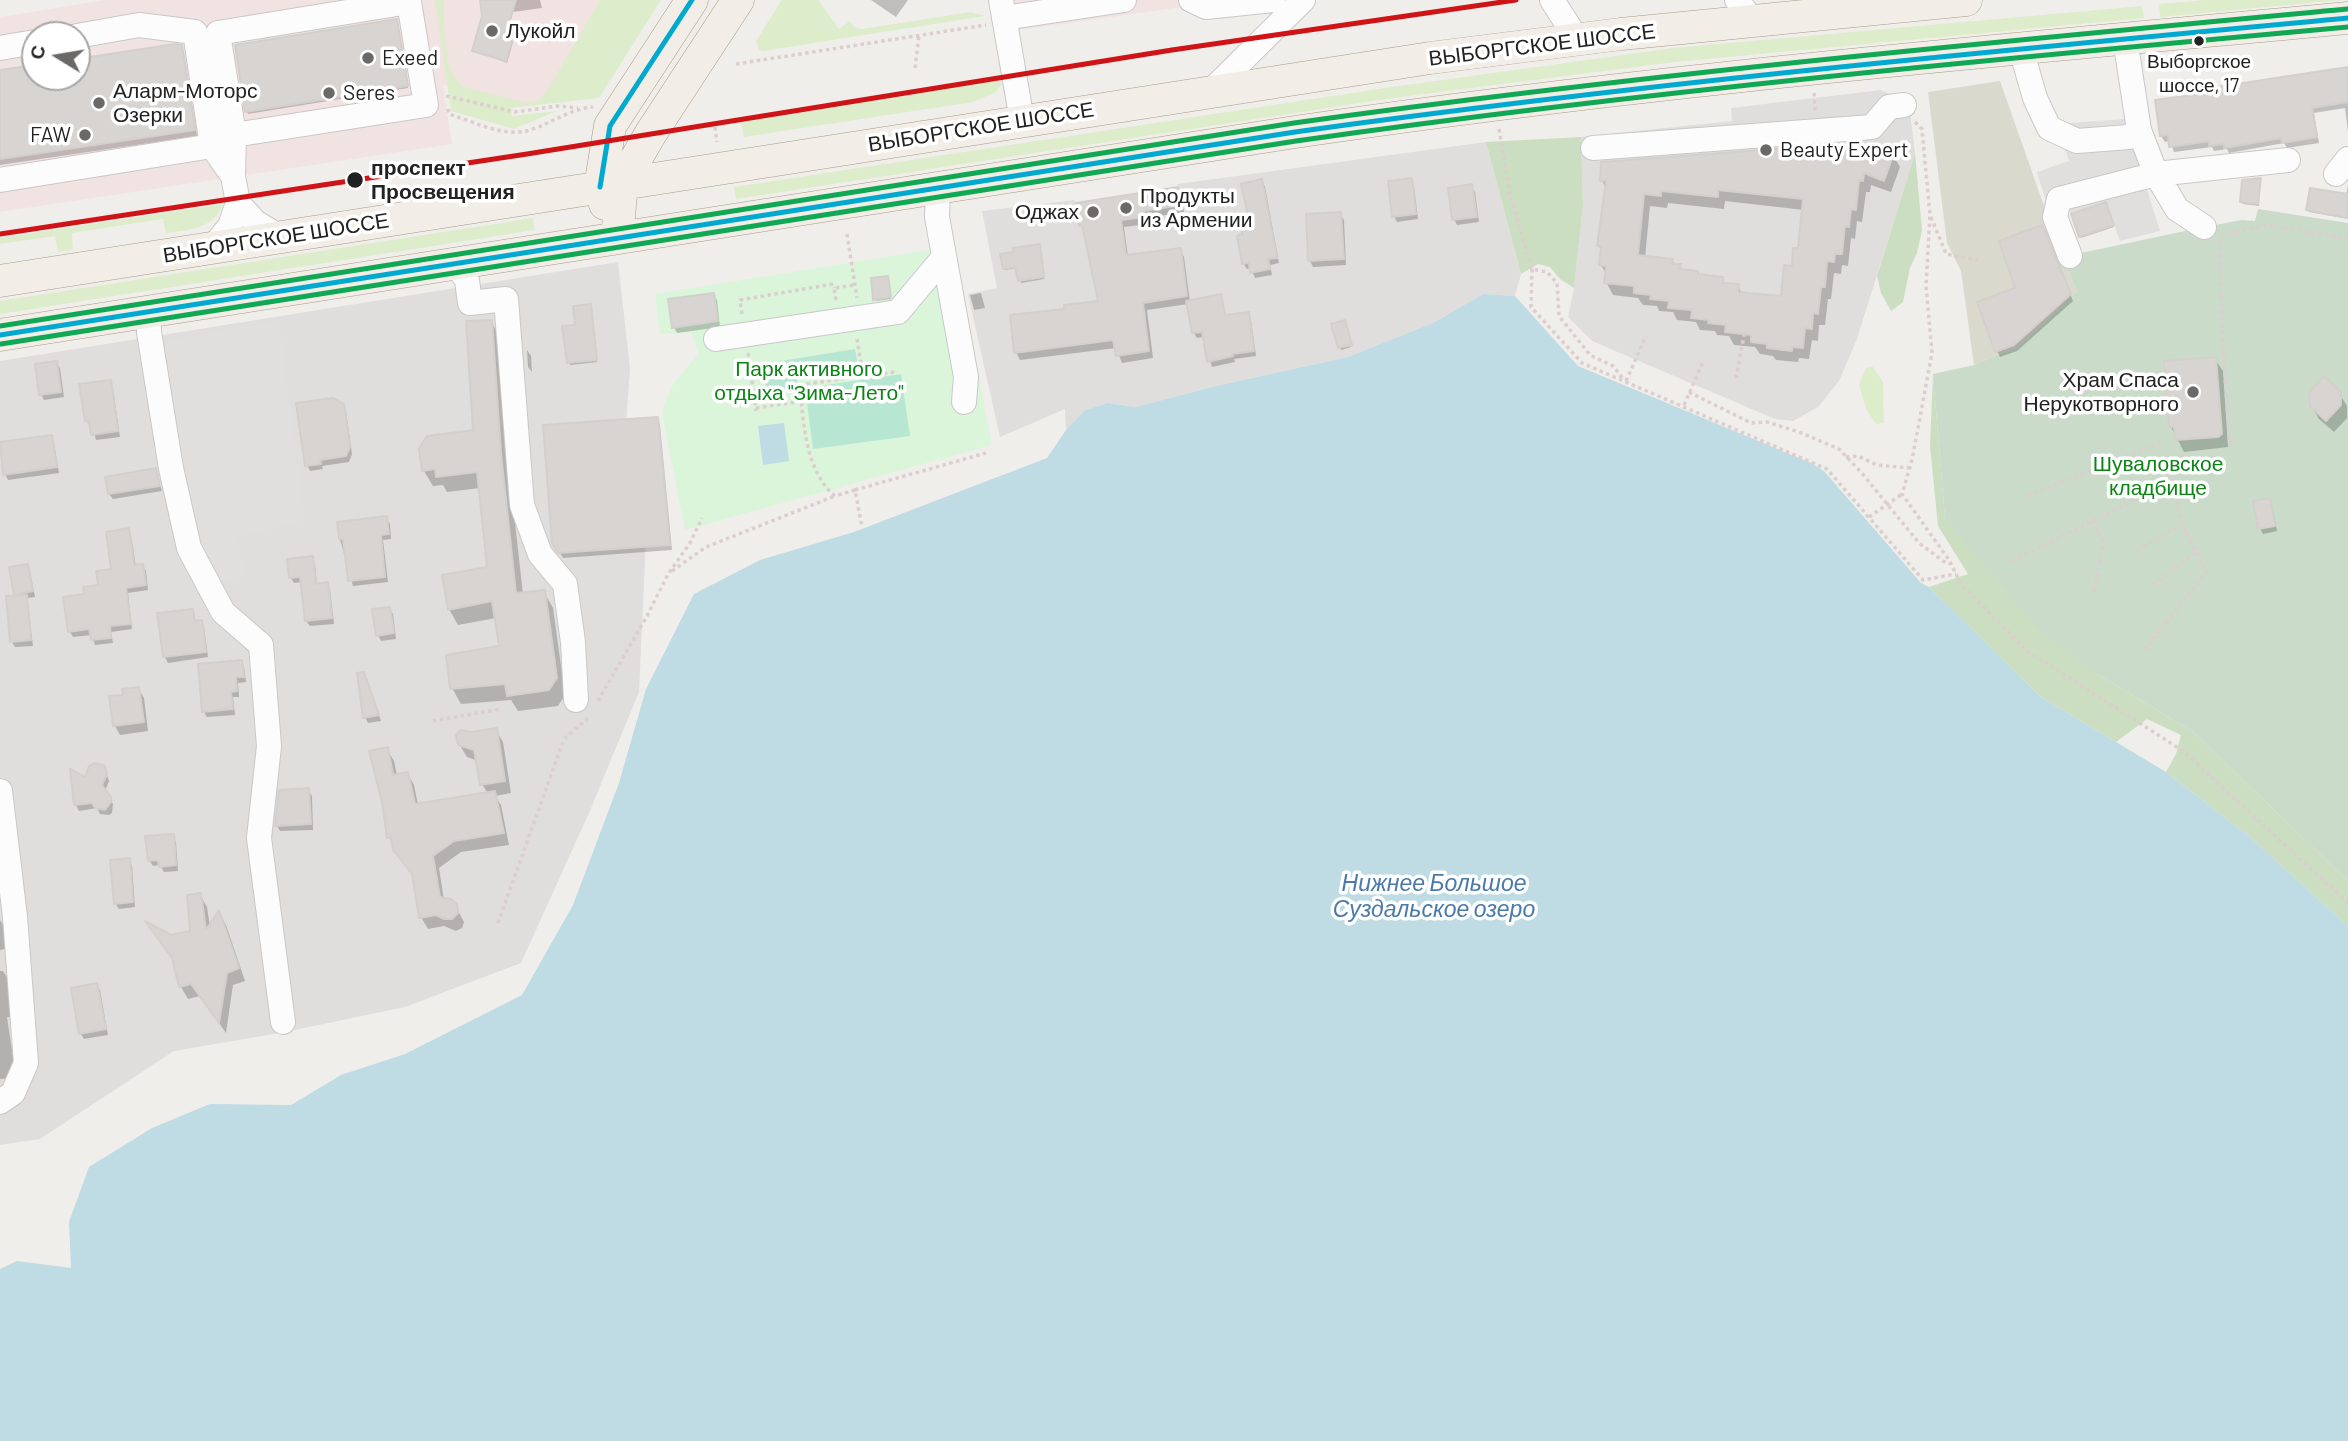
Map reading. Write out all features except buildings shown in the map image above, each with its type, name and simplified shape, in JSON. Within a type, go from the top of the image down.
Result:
[{"type":"main road","points":[[617,238],[611,185],[610,126],[692,0]]},
{"type":"main road","points":[[611,185],[650,133],[738,0]]},
{"type":"main road","name":"ВЫБОРГСКОЕ ШОССЕ","points":[[0,281],[1021,120],[1416,60],[1577,40],[1744,10],[1966,0]]},
{"type":"main road","points":[[0,335],[1390,118],[1783,71],[2348,18]]},
{"type":"street","points":[[1021,120],[1004,13],[1124,0]]},
{"type":"street","points":[[1191,0],[1206,7],[1267,1],[1276,11]]},
{"type":"street","points":[[1211,91],[1276,11],[1303,0]]},
{"type":"street","points":[[1552,0],[1577,40]]},
{"type":"street","points":[[0,180],[426,105],[409,2],[218,33],[223,140]]},
{"type":"street","points":[[91,34],[139,25],[195,32],[238,203],[254,222],[280,237]]},
{"type":"street","points":[[2125,39],[2139,130],[2156,174],[2177,209],[2212,231]]},
{"type":"street","points":[[0,48],[21,44]]},
{"type":"street","points":[[2021,49],[2035,97],[2049,128],[2077,141],[2129,137],[2139,130]]},
{"type":"street","points":[[1593,148],[1872,127],[1889,107],[1906,111]]},
{"type":"street","points":[[2070,256],[2055,217],[2059,199],[2156,174],[2288,160]]},
{"type":"street","points":[[937,188],[937,217],[966,377],[964,402]]},
{"type":"street","points":[[212,248],[230,226],[238,203]]},
{"type":"street","points":[[716,339],[898,312],[944,257]]},
{"type":"street","points":[[455,264],[467,280],[470,303],[506,299],[522,505],[540,554],[565,584],[573,642],[576,700]]},
{"type":"street","points":[[148,312],[171,468],[189,548],[223,612],[261,645],[269,746],[259,838],[284,1022]]},
{"type":"street","points":[[0,791],[15,917],[26,1063],[13,1093],[0,1102]]},
{"type":"path","points":[[736,64],[919,36],[1004,13]]},
{"type":"path","points":[[915,68],[919,36]]},
{"type":"path","points":[[580,108],[530,130],[511,133],[449,114],[446,96],[515,112],[557,106],[598,106]]},
{"type":"path","points":[[1869,517],[1902,494],[1912,460],[1933,353],[1926,286],[1930,215],[1922,129],[1906,111]]},
{"type":"path","points":[[715,127],[717,142]]},
{"type":"path","points":[[1499,127],[1510,195],[1532,269],[1531,307],[1582,363],[1828,468],[1923,580],[1956,574]]},
{"type":"path","points":[[1930,215],[1946,254],[1983,261]]},
{"type":"path","points":[[2230,444],[2212,231],[2268,225],[2348,239]]},
{"type":"path","points":[[846,234],[863,376]]},
{"type":"path","points":[[1532,269],[1547,272],[1557,283],[1559,316],[1590,355],[1613,366],[1626,382]]},
{"type":"path","points":[[746,335],[740,300],[833,284],[834,288]]},
{"type":"path","points":[[1736,378],[1744,335]]},
{"type":"path","points":[[1626,382],[1646,336]]},
{"type":"path","points":[[1684,406],[1703,362]]},
{"type":"path","points":[[750,366],[756,410],[802,401]]},
{"type":"path","points":[[835,496],[828,491],[810,458],[800,385],[895,372]]},
{"type":"path","points":[[1689,392],[1751,423],[1767,422],[1839,449],[1919,544],[1951,564]]},
{"type":"path","points":[[2028,496],[2162,442]]},
{"type":"path","points":[[668,574],[706,547],[835,496],[986,453]]},
{"type":"path","points":[[2012,561],[2159,488],[2184,454]]},
{"type":"path","points":[[1846,457],[1858,456],[1877,466],[1910,468]]},
{"type":"path","points":[[2144,650],[2207,572],[2182,524],[2171,472]]},
{"type":"path","points":[[855,491],[862,527]]},
{"type":"path","points":[[1902,494],[1951,564],[1961,584],[2026,650],[2183,751],[2348,903]]},
{"type":"path","points":[[498,923],[564,739],[588,720],[702,518]]},
{"type":"path","points":[[2092,521],[2104,541],[2094,591]]},
{"type":"path","points":[[2137,550],[2182,524]]},
{"type":"path","points":[[2153,585],[2196,552]]},
{"type":"path","points":[[433,721],[501,709]]},
{"type":"shaded area","points":[[105,0],[605,0],[541,103],[527,104],[443,85],[452,144],[0,212],[0,17]]},
{"type":"shaded area","points":[[1007,0],[1231,0],[1012,31]]},
{"type":"shaded area","points":[[2000,81],[2062,257],[2077,291],[2019,346],[1974,365],[1961,271],[1947,243],[1928,92]]},
{"type":"shaded area","points":[[1881,90],[1909,104],[1915,153],[1857,339],[1839,381],[1818,407],[1793,421],[1775,419],[1592,341],[1568,317],[1583,205],[1581,137],[1732,121],[1731,108]]},
{"type":"shaded area","points":[[2125,119],[2160,231],[2120,241],[2106,202],[2071,214],[2066,201],[2048,209],[2037,172],[2069,161],[2056,124]]},
{"type":"shaded area","points":[[1486,142],[1521,274],[1515,296],[1483,294],[1433,323],[1348,357],[1136,407],[1108,403],[1085,410],[1066,430],[1065,409],[1000,437],[968,294],[997,288],[982,211],[1142,194],[1178,187],[1178,184]]},
{"type":"shaded area","points":[[618,262],[630,369],[624,452],[646,538],[639,692],[589,813],[521,963],[405,1007],[280,1033],[174,1051],[40,1139],[0,1145],[0,361]]},
{"type":"shaded area","points":[[278,320],[305,520],[237,537],[245,576],[195,585],[157,343]]},
{"type":"green space","points":[[435,0],[444,0],[448,58],[456,79],[463,87],[527,103],[538,101],[547,91],[600,0],[661,0],[599,98],[511,108],[512,116],[557,111],[514,129],[451,111]]},
{"type":"green space","points":[[782,0],[818,0],[839,29],[850,21],[854,27],[862,29],[971,12],[985,16],[759,50],[756,41]]},
{"type":"green space","points":[[2205,0],[2340,0],[2160,17],[2159,4]]},
{"type":"green space","points":[[2142,6],[2144,18],[1675,62],[1386,99],[736,199],[734,187],[1385,88],[1673,48]]},
{"type":"green space","points":[[1004,80],[996,92],[973,102],[744,137],[741,122]]},
{"type":"green space","points":[[1581,137],[1583,205],[1574,288],[1560,279],[1550,267],[1538,264],[1521,274],[1486,142]]},
{"type":"green space","points":[[1915,153],[1922,230],[1903,302],[1891,311],[1881,293],[1877,276]]},
{"type":"green space","points":[[223,204],[213,219],[200,227],[166,233],[163,219],[72,233],[73,250],[58,252],[55,236],[0,244],[0,238]]},
{"type":"green space","name":"Шуваловское кладбище","points":[[2258,209],[2348,223],[2348,881],[2193,732],[2096,673],[2040,631],[1945,519],[1933,374],[1974,365],[2019,346],[2077,291],[2062,257],[2204,227],[2242,220],[2255,221]]},
{"type":"green space","points":[[533,218],[535,230],[0,314],[0,301]]},
{"type":"green space","name":"Парк активного отдыха \"Зима-Лето\"","points":[[954,246],[992,445],[685,530],[662,412],[671,387],[699,353],[691,332],[660,334],[655,294]]},
{"type":"green space","points":[[855,349],[858,365],[797,374],[798,390],[767,395],[763,364]]},
{"type":"green space","points":[[1873,367],[1883,382],[1884,423],[1876,424],[1867,411],[1859,385],[1866,368]]},
{"type":"green space","points":[[901,374],[910,436],[813,449],[805,388]]},
{"type":"green space","points":[[1933,374],[1945,519],[2096,673],[2193,732],[2348,881],[2348,926],[2249,836],[2166,772],[2176,754],[2181,735],[2147,719],[2116,742],[2041,697],[1929,587],[1968,574],[1938,526],[1930,446]]},
{"type":"water","name":"Нижнее Большое Суздальское озеро","points":[[1483,294],[1515,296],[1578,366],[1811,463],[1824,471],[1921,583],[1929,587],[2041,697],[2166,772],[2249,836],[2348,926],[2348,1441],[0,1441],[0,1269],[17,1261],[71,1268],[69,1222],[89,1167],[152,1128],[210,1104],[291,1105],[341,1075],[405,1054],[522,995],[573,905],[619,783],[646,689],[694,594],[760,560],[854,532],[1047,458],[1066,430],[1085,410],[1108,403],[1136,407],[1348,357],[1433,323]]},
{"type":"water","points":[[784,423],[789,461],[763,465],[758,426]]},
{"type":"transit line","points":[[600,187],[610,126],[692,0]]},
{"type":"transit line","points":[[0,234],[527,154],[1172,50],[1516,0]]},
{"type":"transit line","points":[[0,326],[1294,123],[1425,105],[1688,74],[2347,9]]},
{"type":"transit line","points":[[0,335],[1295,132],[1426,114],[1689,83],[2348,18]]},
{"type":"transit line","points":[[1,344],[1296,141],[1427,123],[1822,77],[2348,27]]},
{"type":"place","name":"Лукойл","points":[[492,31]]},
{"type":"place","name":"Выборгское шоссе, 17","points":[[2199,41]]},
{"type":"place","name":"Exeed","points":[[368,58]]},
{"type":"place","name":"Seres","points":[[329,93]]},
{"type":"place","name":"Аларм-Моторс Озерки","points":[[99,103]]},
{"type":"place","name":"FAW","points":[[85,135]]},
{"type":"place","name":"Beauty Expert","points":[[1766,150]]},
{"type":"place","name":"проспект Просвещения","points":[[355,180]]},
{"type":"place","name":"Продукты из Армении","points":[[1126,208]]},
{"type":"place","name":"Оджах","points":[[1093,212]]},
{"type":"place","name":"Храм Спаса Нерукотворного","points":[[2193,392]]}]
